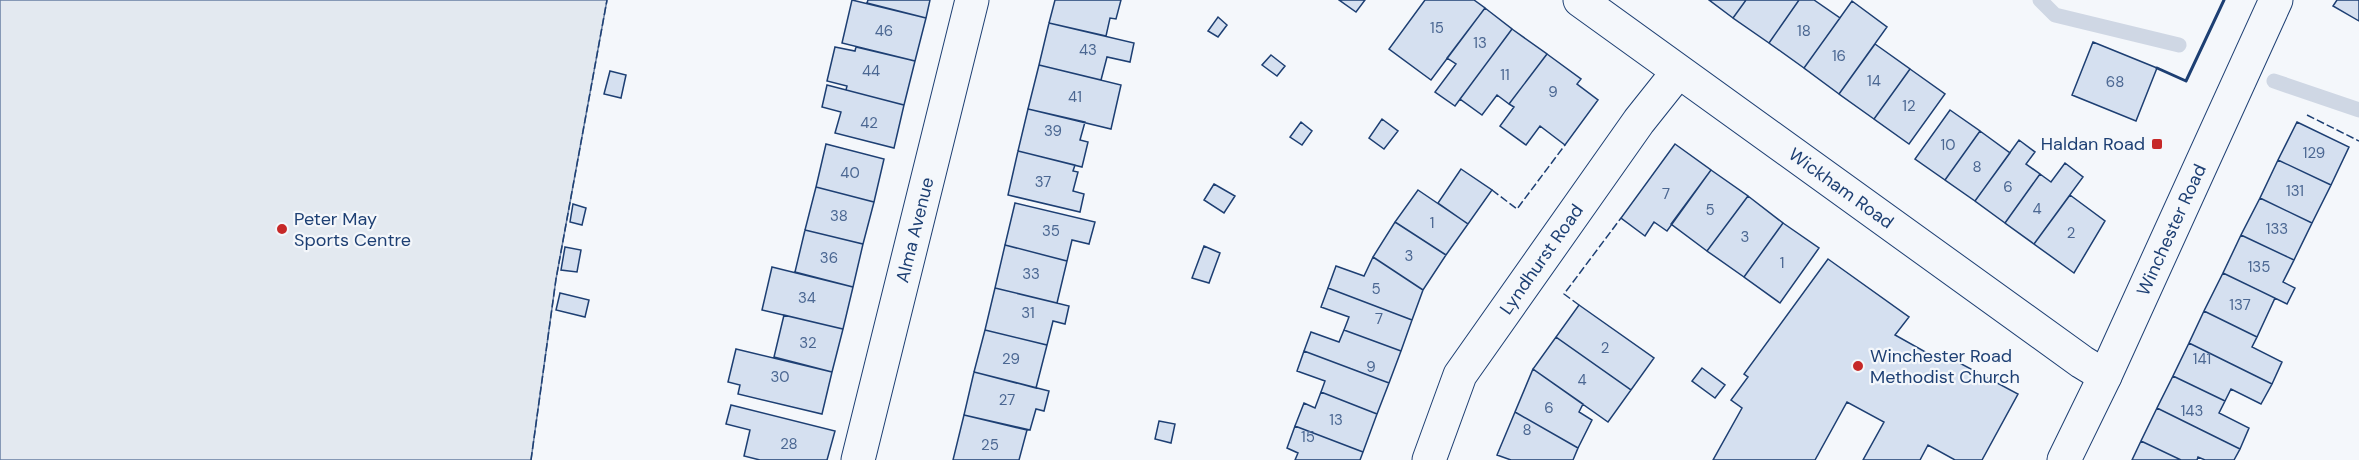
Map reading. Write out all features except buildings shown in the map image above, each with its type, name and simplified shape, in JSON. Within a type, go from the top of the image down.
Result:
[{"type":"street","name":"Alma Avenue","points":[[858,460],[972,0]]},
{"type":"street","name":"Wickham Road","points":[[1580,0],[2082,362],[2105,376]]},
{"type":"street","name":"Winchester Road","points":[[2064,460],[2105,376],[2276,0]]},
{"type":"street","name":"Lyndhurst Road","points":[[1429,460],[1460,375],[1626,140],[1678,72]]},
{"type":"shaded area","name":"Peter May Sports Centre","points":[[0,0],[607,0],[556,279],[531,460],[0,460]]},
{"type":"waterway","points":[[2040,0],[2055,15],[2179,45]]},
{"type":"waterway","points":[[2274,81],[2359,110]]},
{"type":"fence","points":[[531,460],[556,279],[607,0]]},
{"type":"fence","points":[[2307,115],[2359,141]]},
{"type":"fence","points":[[1492,190],[1517,209],[1565,145]]},
{"type":"fence","points":[[1579,305],[1564,294],[1621,218]]},
{"type":"wall","points":[[2157,68],[2186,81],[2224,0]]},
{"type":"place","name":"Haldan Road","points":[[2157,144]]},
{"type":"place","name":"Peter May Sports Centre","points":[[282,229]]},
{"type":"place","name":"Winchester Road Methodist Church","points":[[1858,366]]}]
